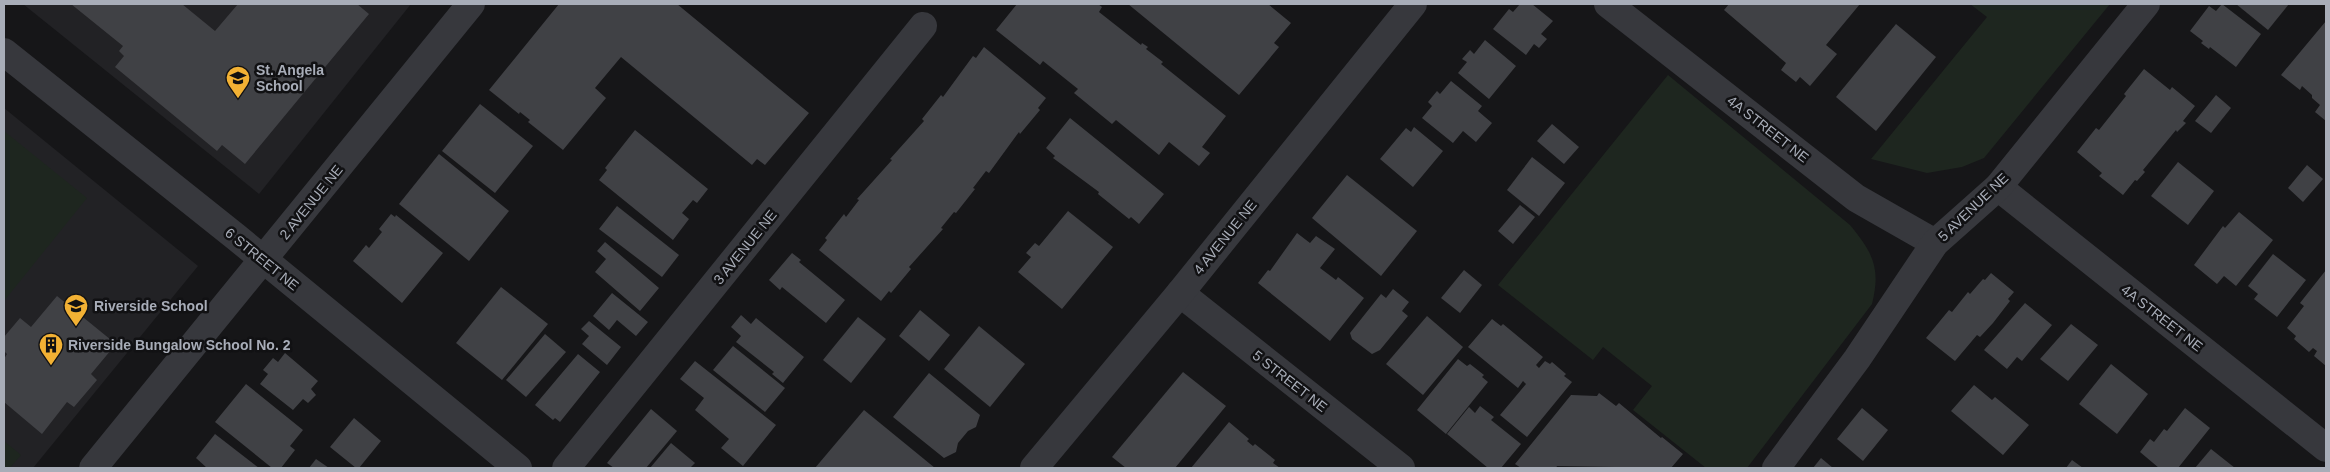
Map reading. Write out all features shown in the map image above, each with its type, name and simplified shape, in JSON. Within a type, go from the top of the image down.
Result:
[{"type":"street","name":"2 AVENUE NE","points":[[93,468],[471,4]]},
{"type":"street","name":"4 AVENUE NE","points":[[1034,468],[1180,293],[1413,4]]},
{"type":"street","name":"4A STREET NE","points":[[1608,4],[1856,198],[1935,243]]},
{"type":"street","name":"5 AVENUE NE","points":[[1776,468],[1857,359],[1935,243],[1998,187],[2146,4]]},
{"type":"street","name":"3 AVENUE NE","points":[[566,468],[923,26]]},
{"type":"street","name":"6 STREET NE","points":[[4,52],[264,260],[518,468]]},
{"type":"street","name":"4A STREET NE","points":[[1998,187],[2326,448]]},
{"type":"street","name":"5 STREET NE","points":[[1180,293],[1401,468]]},
{"type":"shaded area","name":"St. Angela School","points":[[23,4],[411,4],[259,194]]},
{"type":"shaded area","points":[[1970,4],[2110,4],[1984,158],[1962,167],[1927,173],[1871,159],[1987,17]]},
{"type":"shaded area","points":[[1668,75],[1850,225],[1869,253],[1875,271],[1875,291],[1872,304],[1747,468],[1706,468],[1633,410],[1652,386],[1603,347],[1593,360],[1498,285]]},
{"type":"shaded area","name":"Riverside School","points":[[4,108],[198,266],[33,468],[4,468]]},
{"type":"shaded area","points":[[4,131],[87,198],[4,301]]},
{"type":"shaded area","points":[[4,441],[21,455],[10,468],[4,468]]},
{"type":"building","name":"St. Angela School","points":[[71,4],[182,4],[215,31],[238,4],[357,4],[369,14],[245,164],[222,145],[217,151],[115,67],[124,56],[119,51],[123,46]]},
{"type":"building","points":[[559,4],[677,4],[809,113],[765,165],[757,159],[752,165],[621,57],[595,88],[606,98],[563,150],[528,122],[530,120],[520,112],[519,114],[489,90]]},
{"type":"building","points":[[1017,4],[1098,4],[1102,7],[1099,12],[1141,45],[1142,43],[1148,47],[1146,49],[1163,62],[1161,64],[1226,116],[1202,147],[1210,153],[1199,166],[1169,142],[1159,155],[1116,120],[1112,124],[1074,93],[1078,89],[1043,61],[1040,65],[996,30]]},
{"type":"building","points":[[1128,4],[1268,4],[1291,23],[1274,43],[1279,47],[1239,95]]},
{"type":"building","points":[[1520,4],[1532,4],[1553,21],[1541,34],[1547,39],[1539,48],[1534,44],[1526,55],[1493,29],[1509,9],[1513,12]]},
{"type":"building","points":[[1729,4],[1860,4],[1826,45],[1837,54],[1810,86],[1800,77],[1796,82],[1781,70],[1786,63],[1724,10]]},
{"type":"building","points":[[2222,4],[2261,34],[2236,67],[2210,47],[2209,49],[2201,43],[2203,41],[2190,31],[2209,6],[2216,11]]},
{"type":"building","points":[[2236,4],[2289,4],[2268,30]]},
{"type":"building","points":[[2326,21],[2326,121],[2315,112],[2320,105],[2312,98],[2312,95],[2302,86],[2300,90],[2281,75]]},
{"type":"building","points":[[1896,24],[1936,57],[1876,131],[1836,97]]},
{"type":"building","points":[[1485,40],[1516,66],[1489,99],[1458,73],[1467,62],[1462,59],[1470,50],[1474,54]]},
{"type":"building","points":[[984,47],[1046,98],[1038,108],[1040,110],[1020,134],[1019,132],[989,173],[986,171],[973,188],[975,189],[956,213],[954,212],[941,228],[943,229],[909,267],[911,269],[891,293],[889,291],[881,301],[819,250],[827,240],[825,238],[844,214],[846,217],[859,200],[857,199],[924,121],[922,119],[941,95],[943,97],[973,56],[976,58]]},
{"type":"building","points":[[2144,69],[2170,90],[2172,87],[2195,106],[2183,121],[2186,123],[2177,132],[2176,130],[2143,170],[2145,172],[2137,181],[2135,180],[2123,195],[2099,176],[2102,173],[2077,152],[2096,128],[2099,130],[2126,96],[2124,94]]},
{"type":"building","points":[[1451,81],[1482,106],[1478,111],[1492,123],[1476,142],[1463,131],[1453,143],[1422,118],[1432,106],[1428,102],[1437,91],[1440,94]]},
{"type":"building","points":[[2216,95],[2231,108],[2211,133],[2195,121]]},
{"type":"building","points":[[480,104],[533,146],[495,193],[442,151]]},
{"type":"building","points":[[1070,118],[1164,194],[1139,224],[1131,217],[1129,219],[1098,194],[1099,192],[1053,158],[1055,156],[1046,148]]},
{"type":"building","points":[[1552,124],[1579,147],[1564,164],[1537,141]]},
{"type":"building","points":[[1414,127],[1443,151],[1413,187],[1380,159],[1406,128],[1411,132]]},
{"type":"building","points":[[635,130],[708,189],[697,203],[693,200],[682,213],[689,219],[673,240],[599,180],[607,170],[605,168]]},
{"type":"building","points":[[439,154],[509,211],[469,261],[399,204]]},
{"type":"building","points":[[1532,157],[1565,183],[1539,216],[1507,190]]},
{"type":"building","points":[[2178,162],[2214,191],[2188,225],[2151,196]]},
{"type":"building","points":[[2307,165],[2323,179],[2303,202],[2288,188]]},
{"type":"building","points":[[1347,175],[1417,231],[1381,276],[1312,218]]},
{"type":"building","points":[[1520,205],[1535,217],[1513,244],[1498,231]]},
{"type":"building","points":[[617,206],[679,255],[662,277],[599,229]]},
{"type":"building","points":[[1068,211],[1113,247],[1062,309],[1018,272],[1031,257],[1026,253],[1035,243],[1039,246]]},
{"type":"building","points":[[2239,212],[2273,240],[2236,286],[2224,276],[2217,284],[2194,265],[2223,226],[2225,228]]},
{"type":"building","points":[[391,214],[395,217],[396,215],[443,253],[402,303],[353,261],[366,245],[369,248],[382,232],[379,229]]},
{"type":"building","points":[[1297,233],[1310,243],[1316,236],[1335,249],[1320,268],[1336,280],[1338,277],[1364,298],[1330,341],[1258,283],[1268,270],[1270,271]]},
{"type":"building","points":[[605,242],[659,288],[640,311],[595,272],[606,259],[597,251]]},
{"type":"building","points":[[792,253],[801,260],[799,262],[845,300],[826,323],[782,287],[780,290],[769,280]]},
{"type":"building","points":[[2273,254],[2306,280],[2277,317],[2254,299],[2258,294],[2248,286]]},
{"type":"building","points":[[1464,270],[1482,285],[1460,313],[1441,298]]},
{"type":"building","points":[[2326,270],[2326,366],[2314,356],[2317,351],[2313,348],[2309,352],[2294,339],[2296,336],[2287,328],[2304,306],[2300,303]]},
{"type":"building","points":[[1991,273],[2014,292],[2008,299],[2010,301],[1993,323],[1980,337],[1977,335],[1955,361],[1926,338],[1949,310],[1952,312],[1968,292],[1970,294]]},
{"type":"building","points":[[501,287],[548,324],[502,380],[456,343]]},
{"type":"building","points":[[1393,289],[1409,302],[1402,311],[1408,316],[1380,350],[1372,354],[1352,339],[1350,333],[1381,294],[1386,298]]},
{"type":"building","points":[[612,293],[648,322],[636,336],[617,320],[609,330],[593,316]]},
{"type":"building","name":"Riverside Bungalow School No. 2","points":[[57,296],[116,344],[91,374],[97,380],[74,407],[67,402],[42,434],[4,402],[4,359],[7,354],[4,351],[4,337],[20,318],[31,327]]},
{"type":"building","points":[[2025,303],[2052,325],[2022,361],[2017,357],[2007,369],[1984,350]]},
{"type":"building","points":[[920,310],[950,335],[929,361],[899,336]]},
{"type":"building","points":[[741,315],[751,324],[756,318],[804,357],[783,383],[772,374],[774,372],[736,342],[741,336],[731,327]]},
{"type":"building","points":[[1427,316],[1463,347],[1423,395],[1386,364]]},
{"type":"building","points":[[858,317],[886,339],[851,383],[823,360]]},
{"type":"building","points":[[1492,319],[1501,326],[1503,324],[1543,357],[1536,365],[1539,368],[1545,361],[1550,364],[1552,362],[1572,382],[1527,437],[1500,415],[1526,384],[1523,381],[1518,388],[1468,347]]},
{"type":"building","points":[[589,321],[621,347],[607,365],[582,344],[589,336],[581,329]]},
{"type":"building","points":[[2071,324],[2098,345],[2068,381],[2040,359]]},
{"type":"building","points":[[979,326],[1025,364],[990,407],[944,369]]},
{"type":"building","points":[[545,334],[566,352],[526,397],[506,380]]},
{"type":"building","points":[[733,346],[785,388],[765,412],[713,370]]},
{"type":"building","points":[[285,353],[318,381],[311,389],[316,395],[308,403],[303,399],[293,410],[260,384],[268,374],[263,370],[273,358],[278,362]]},
{"type":"building","points":[[578,354],[600,372],[560,422],[555,418],[553,420],[535,405]]},
{"type":"building","points":[[1458,359],[1467,366],[1470,364],[1484,375],[1482,377],[1488,382],[1446,434],[1417,410]]},
{"type":"building","points":[[695,361],[776,425],[743,466],[721,448],[729,439],[695,410],[704,398],[680,379]]},
{"type":"building","points":[[2111,364],[2148,394],[2117,434],[2079,404]]},
{"type":"building","points":[[1183,372],[1226,406],[1175,468],[1126,468],[1112,457]]},
{"type":"building","points":[[929,373],[980,415],[976,427],[968,431],[958,443],[956,452],[944,458],[893,417]]},
{"type":"building","points":[[246,384],[303,430],[290,446],[295,450],[281,468],[272,468],[215,422]]},
{"type":"building","points":[[1974,385],[1992,400],[1995,397],[2029,425],[2003,455],[1951,411]]},
{"type":"building","points":[[1599,393],[1616,406],[1619,403],[1683,454],[1671,468],[1557,466],[1556,468],[1521,468],[1515,464],[1571,395],[1597,396]]},
{"type":"building","points":[[1480,406],[1494,417],[1491,420],[1521,444],[1501,468],[1488,468],[1447,434],[1469,407],[1475,413]]},
{"type":"building","points":[[1862,408],[1888,430],[1863,461],[1837,439]]},
{"type":"building","points":[[2185,408],[2210,428],[2178,468],[2159,468],[2140,452],[2150,439],[2154,442],[2164,429],[2167,431]]},
{"type":"building","points":[[651,409],[677,431],[646,468],[614,468],[607,463]]},
{"type":"building","points":[[864,410],[935,468],[815,468]]},
{"type":"building","points":[[354,418],[381,441],[359,468],[356,468],[330,447]]},
{"type":"building","points":[[1229,422],[1249,439],[1247,441],[1253,446],[1255,444],[1275,460],[1273,463],[1280,468],[1191,468]]},
{"type":"building","points":[[215,434],[259,468],[207,468],[196,458]]},
{"type":"building","points":[[671,443],[695,463],[690,468],[650,468]]},
{"type":"building","points":[[2211,449],[2235,468],[2195,468]]},
{"type":"building","points":[[1821,458],[1833,468],[1813,468]]},
{"type":"building","points":[[316,459],[329,468],[309,468]]},
{"type":"building","points":[[2072,460],[2083,468],[2066,468]]},
{"type":"place","name":"St. Angela School","points":[[238,99]]},
{"type":"place","name":"Riverside School","points":[[76,327]]},
{"type":"place","name":"Riverside Bungalow School No. 2","points":[[51,366]]}]
